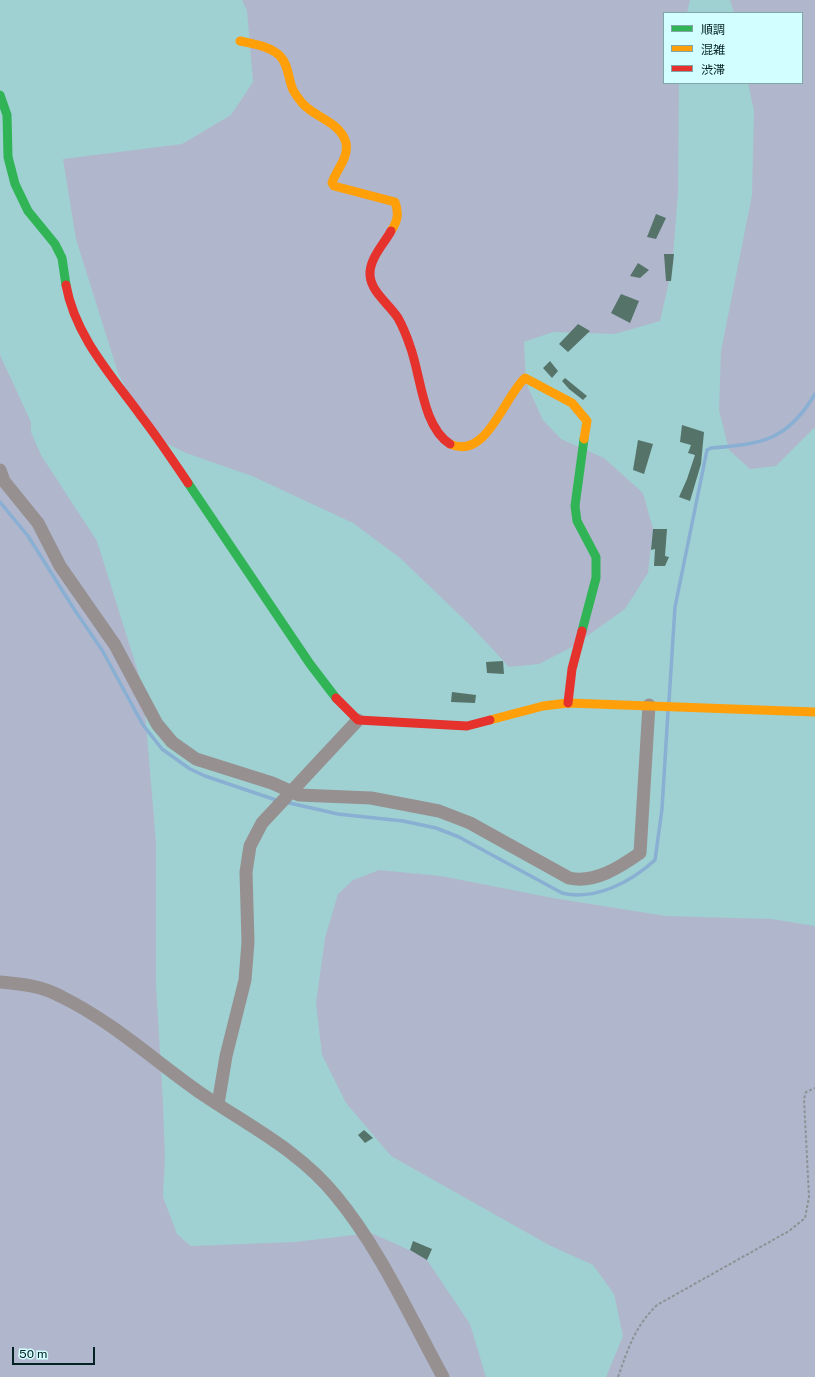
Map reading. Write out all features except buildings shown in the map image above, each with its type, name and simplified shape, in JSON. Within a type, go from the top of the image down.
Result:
[{"type":"street","points":[[240,41],[262,47],[279,55],[286,64],[291,83],[298,98],[309,110],[337,129],[344,139],[346,144],[345,156],[333,178],[332,183],[334,186],[395,202],[398,206],[398,217],[392,231],[374,258],[370,277],[377,292],[398,319],[412,348],[431,419],[439,434],[453,445],[468,447],[477,443],[491,427],[525,378],[568,400],[585,416],[587,430],[575,506],[577,521],[596,557],[596,578],[572,669],[568,703]]},
{"type":"street","points":[[0,95],[7,115],[8,157],[15,184],[28,211],[55,244],[62,258],[69,301],[88,344],[153,431],[310,664],[335,697],[358,720],[467,726],[492,721],[543,706],[568,703],[797,710],[815,712]]},
{"type":"street","points":[[0,470],[4,481],[38,523],[60,566],[115,645],[157,724],[172,742],[196,759],[272,783],[299,796],[371,798],[439,811],[470,823],[569,878],[579,880],[594,878],[624,864],[640,853],[649,705]]},
{"type":"street","points":[[218,1104],[226,1056],[245,980],[248,942],[246,872],[250,846],[262,823],[290,791],[358,720]]},
{"type":"street","points":[[0,982],[28,984],[62,997],[99,1019],[218,1104],[267,1135],[306,1164],[336,1196],[360,1229],[443,1377]]},
{"type":"path","points":[[618,1377],[633,1336],[644,1317],[657,1305],[789,1231],[805,1218],[809,1197],[804,1099],[806,1092],[815,1088]]},
{"type":"shaded area","points":[[242,0],[690,0],[687,12],[663,12],[663,84],[679,84],[678,193],[672,269],[660,321],[615,334],[553,332],[524,342],[526,383],[543,420],[561,439],[604,458],[643,493],[653,529],[648,573],[625,609],[572,647],[539,664],[509,667],[471,626],[400,558],[353,523],[252,476],[186,453],[152,436],[118,373],[76,239],[63,159],[182,144],[231,115],[253,82],[247,11]]},
{"type":"shaded area","points":[[730,0],[815,0],[815,427],[776,466],[750,469],[729,450],[719,410],[721,351],[752,195],[754,111],[748,84],[803,84],[803,12],[734,12]]},
{"type":"shaded area","points":[[0,355],[31,422],[31,432],[41,455],[97,541],[143,688],[156,842],[156,985],[165,1157],[163,1197],[177,1234],[191,1246],[294,1242],[371,1233],[425,1257],[470,1324],[486,1377],[0,1377]]},
{"type":"shaded area","points":[[379,870],[441,876],[553,898],[666,916],[772,919],[815,926],[815,1377],[606,1377],[623,1336],[614,1294],[593,1265],[549,1245],[391,1156],[346,1103],[322,1055],[316,1003],[325,938],[338,894],[353,880]]},
{"type":"waterway","points":[[669,701],[675,607],[707,450],[711,448],[759,442],[772,437],[783,431],[794,422],[805,410],[815,394]]},
{"type":"waterway","points":[[0,502],[28,536],[102,650],[143,725],[162,749],[190,769],[205,776],[279,801]]},
{"type":"waterway","points":[[285,802],[338,814],[403,821],[436,828],[459,837],[562,893],[574,895],[600,892],[612,888],[635,876],[655,860],[662,809],[668,711]]},
{"type":"traffic: fast","points":[[0,95],[7,115],[8,157],[15,184],[28,211],[55,244],[62,258],[66,285]]},
{"type":"traffic: fast","points":[[582,631],[596,578],[596,557],[577,521],[575,506],[584,439]]},
{"type":"traffic: fast","points":[[188,483],[310,664],[336,698]]},
{"type":"traffic: slow","points":[[240,41],[256,44],[271,50],[280,56],[287,68],[293,90],[301,102],[309,110],[328,121],[339,130],[346,143],[346,154],[332,183],[334,186],[395,202],[397,217],[391,231]]},
{"type":"traffic: slow","points":[[450,444],[463,447],[474,444],[484,436],[517,387],[525,378],[572,403],[587,421],[584,439]]},
{"type":"traffic: slow","points":[[490,720],[543,706],[568,703],[815,712]]},
{"type":"traffic: jam","points":[[391,231],[374,257],[370,269],[371,281],[377,292],[402,325],[414,358],[428,413],[433,425],[441,436],[450,444]]},
{"type":"traffic: jam","points":[[66,285],[77,321],[96,355],[188,483]]},
{"type":"traffic: jam","points":[[568,703],[572,669],[582,631]]},
{"type":"traffic: jam","points":[[336,698],[358,720],[467,726],[490,720]]}]
